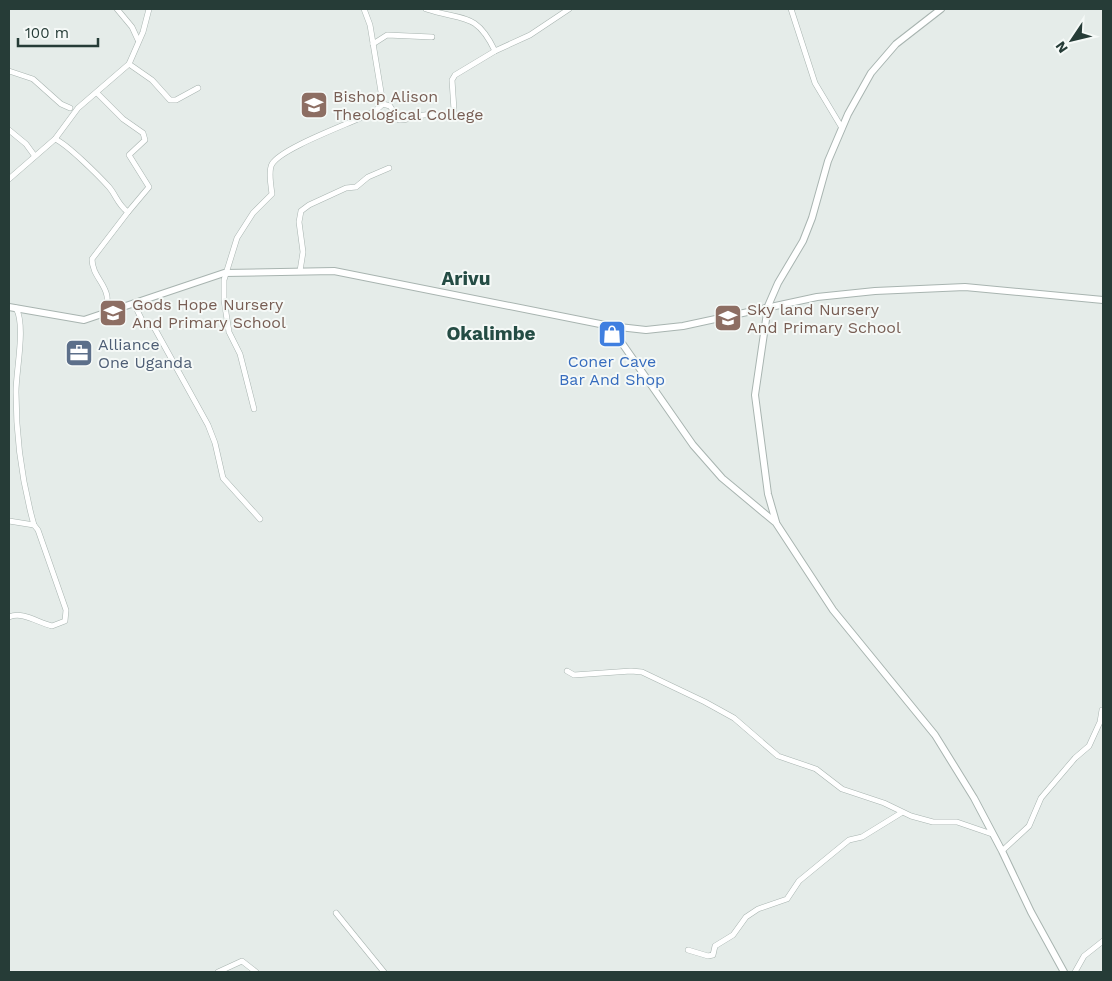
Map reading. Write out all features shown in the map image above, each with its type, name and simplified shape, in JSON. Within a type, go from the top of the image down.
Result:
[{"type":"street","points":[[117,9],[132,27],[138,40]]},
{"type":"street","points":[[9,179],[55,139],[73,113],[130,64],[138,40],[147,22],[149,9]]},
{"type":"street","points":[[364,9],[370,25],[383,104]]},
{"type":"street","points":[[426,9],[464,18],[478,24],[488,36],[495,51]]},
{"type":"street","points":[[383,104],[390,106],[399,120],[426,115],[449,114],[454,110],[453,77],[495,51],[530,35],[570,9]]},
{"type":"street","points":[[791,9],[815,83],[842,128]]},
{"type":"street","points":[[776,523],[768,494],[755,395],[768,306],[778,282],[803,241],[812,218],[828,161],[842,128],[871,73],[887,52],[941,9]]},
{"type":"street","points":[[373,44],[387,35],[432,37]]},
{"type":"street","points":[[130,64],[152,80],[170,100],[176,100],[198,88]]},
{"type":"street","points":[[9,72],[33,79],[61,104],[70,108]]},
{"type":"street","points":[[97,93],[123,119],[139,130],[146,140],[129,155],[149,187],[93,256],[93,267],[106,289],[107,302],[102,315]]},
{"type":"street","points":[[254,409],[240,354],[229,332],[224,300],[224,273],[233,256],[236,238],[253,213],[272,194],[270,170],[274,162],[297,146],[375,112],[383,104]]},
{"type":"street","points":[[9,130],[26,144],[34,156]]},
{"type":"street","points":[[55,139],[80,158],[108,186],[120,206],[128,212]]},
{"type":"street","points":[[300,270],[303,252],[299,220],[301,211],[309,205],[346,188],[356,187],[368,178],[389,168]]},
{"type":"street","points":[[12,308],[82,320],[102,315],[224,273],[300,270],[342,273],[610,326],[646,330],[683,326],[817,296],[875,291],[965,287],[1103,300]]},
{"type":"street","points":[[134,304],[144,324],[151,325],[155,329],[192,394],[215,443],[226,482],[260,519]]},
{"type":"street","points":[[9,617],[14,615],[24,616],[52,626],[65,621],[66,610],[43,540],[34,525],[21,466],[16,392],[20,320],[12,308]]},
{"type":"street","points":[[610,326],[693,445],[722,478],[776,523],[833,610],[935,735],[965,783],[1064,972]]},
{"type":"street","points":[[9,521],[34,525]]},
{"type":"street","points":[[567,671],[574,675],[642,672],[734,718],[778,756],[816,769],[842,789],[884,803],[901,813],[933,822],[957,822],[992,834]]},
{"type":"street","points":[[1002,851],[1029,826],[1041,798],[1075,758],[1089,746],[1100,722],[1102,710]]},
{"type":"street","points":[[688,950],[708,956],[713,955],[715,946],[733,935],[746,917],[758,909],[787,899],[799,882],[849,840],[862,837],[901,813]]},
{"type":"street","points":[[336,913],[384,972]]},
{"type":"street","points":[[1075,972],[1084,956],[1103,941]]},
{"type":"street","points":[[218,972],[242,961],[256,972]]},
{"type":"place","name":"Bishop Alison Theological College","points":[[314,105]]},
{"type":"place","name":"Gods Hope Nursery And Primary School","points":[[113,313]]},
{"type":"place","name":"Sky land Nursery And Primary School","points":[[728,318]]},
{"type":"place","name":"Coner Cave Bar And Shop","points":[[612,334]]},
{"type":"place","name":"Alliance One Uganda","points":[[79,353]]},
{"type":"district","name":"Arivu","points":[[466,278]]},
{"type":"district","name":"Okalimbe","points":[[491,333]]}]
